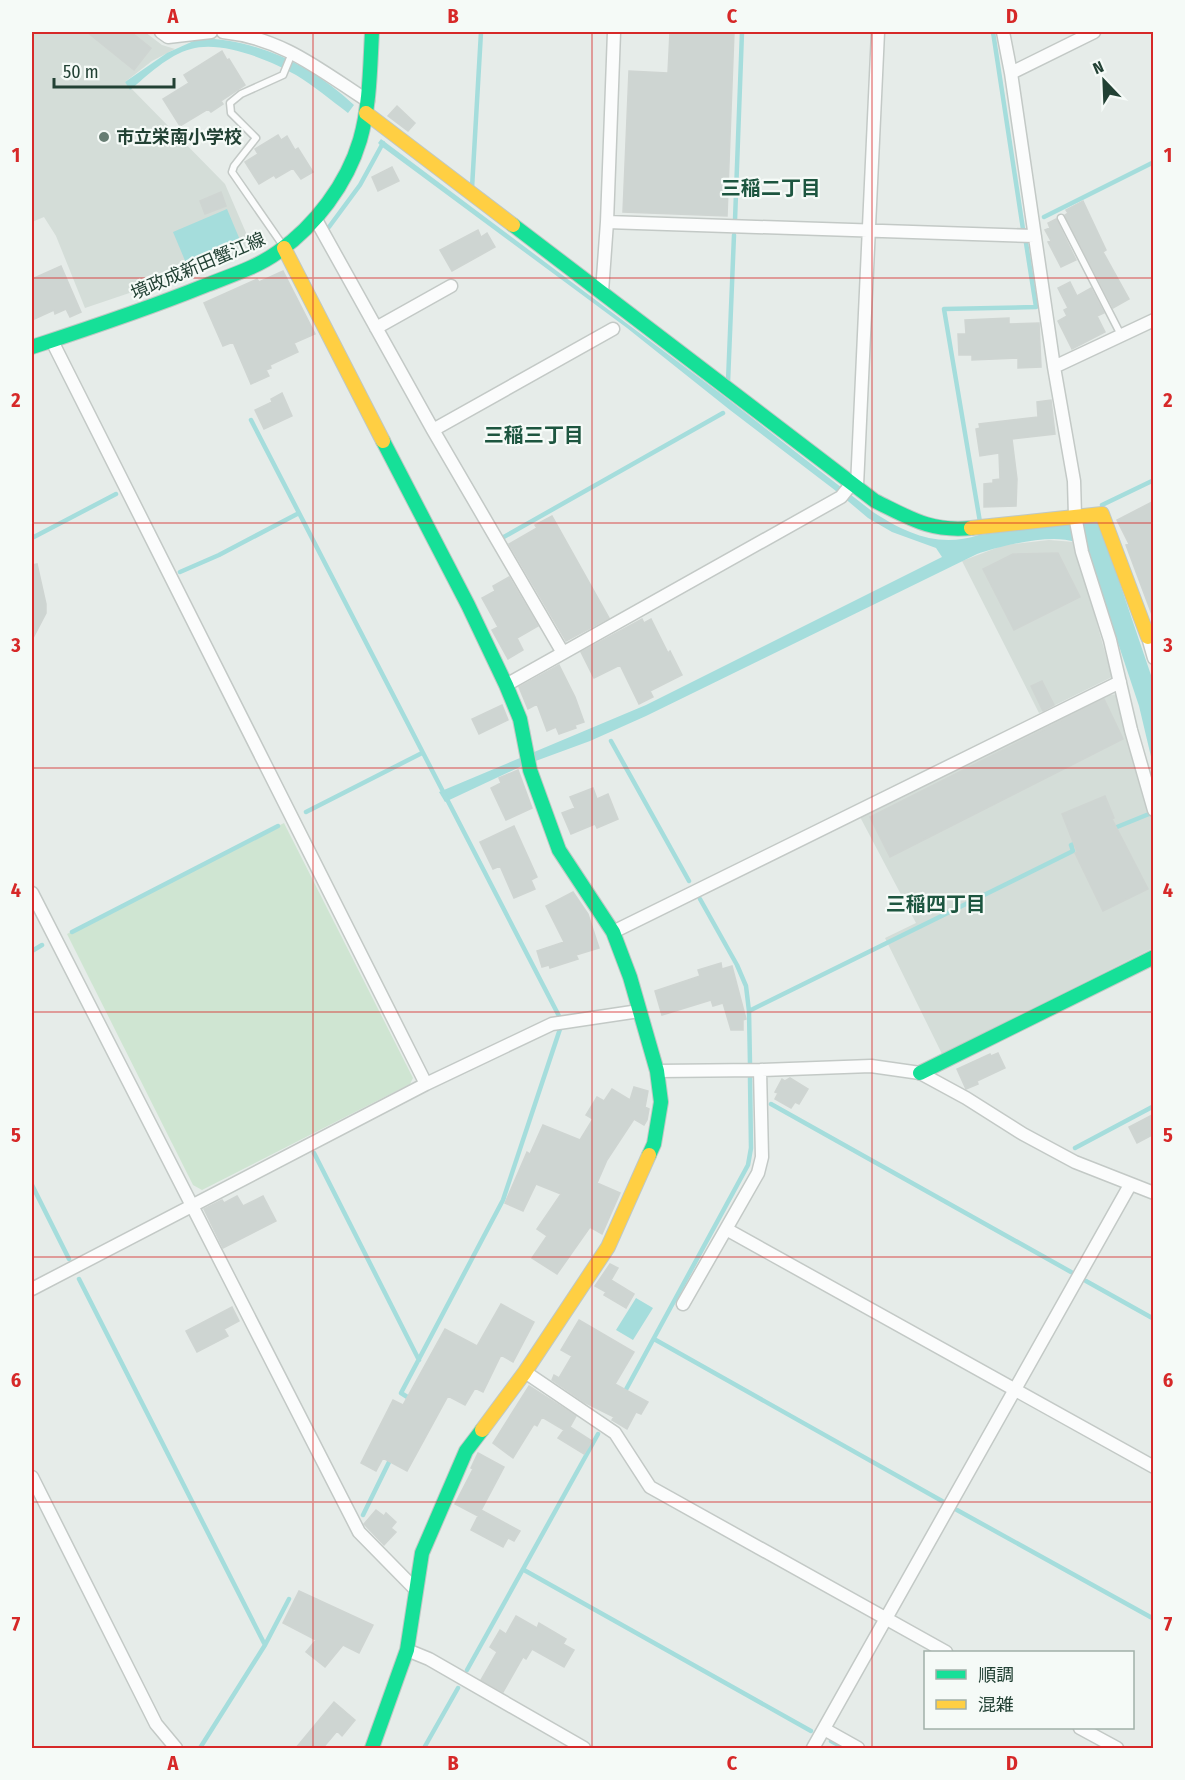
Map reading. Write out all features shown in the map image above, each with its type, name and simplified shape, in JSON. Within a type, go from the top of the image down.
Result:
[{"type":"street","points":[[161,32],[168,37],[211,32]]},
{"type":"street","points":[[223,32],[247,33],[291,55],[367,107],[602,292],[875,501],[924,525],[939,529],[962,529],[1102,514],[1151,636],[1154,658]]},
{"type":"street","name":"境政成新田蟹江線","points":[[32,348],[188,292],[238,272],[284,248],[315,218],[333,193],[359,142],[367,107],[372,32]]},
{"type":"street","points":[[602,292],[614,32]]},
{"type":"street","points":[[506,685],[841,497],[855,484],[878,32]]},
{"type":"street","points":[[1003,32],[1011,73],[1053,367],[1074,481],[1075,516],[1082,552],[1110,640],[1154,810]]},
{"type":"street","points":[[1011,73],[1094,32]]},
{"type":"street","points":[[315,218],[433,430],[562,653]]},
{"type":"street","points":[[607,222],[1035,236]]},
{"type":"street","points":[[284,248],[468,604],[506,685],[520,719],[530,770],[559,850],[614,932],[630,977],[657,1071],[661,1102],[654,1144],[608,1247],[525,1372],[466,1450],[422,1553],[407,1650],[372,1749]]},
{"type":"street","points":[[376,328],[451,286]]},
{"type":"street","points":[[1053,367],[1154,320]]},
{"type":"street","points":[[433,430],[613,329]]},
{"type":"street","points":[[52,341],[426,1084]]},
{"type":"street","points":[[614,932],[1120,682]]},
{"type":"street","points":[[32,893],[359,1532],[416,1590]]},
{"type":"street","points":[[920,1073],[1154,957]]},
{"type":"street","points":[[32,1289],[426,1084],[552,1024],[639,1011]]},
{"type":"street","points":[[657,1071],[871,1066],[920,1073],[1033,1140],[1075,1162],[1154,1193]]},
{"type":"street","points":[[683,1304],[758,1173],[762,1157],[760,1070]]},
{"type":"street","points":[[813,1749],[1013,1389],[1130,1185]]},
{"type":"street","points":[[726,1229],[1154,1467]]},
{"type":"street","points":[[525,1372],[615,1433],[650,1487],[942,1651]]},
{"type":"street","points":[[32,1477],[156,1724],[176,1749]]},
{"type":"street","points":[[407,1650],[429,1659],[584,1749]]},
{"type":"street","points":[[824,1729],[858,1749]]},
{"type":"street","points":[[1082,1729],[1117,1749]]},
{"type":"lane","points":[[284,248],[232,172],[255,138],[231,113],[230,103],[241,94],[283,75],[291,55]]},
{"type":"lane","points":[[1061,218],[1121,336]]},
{"type":"shaded area","name":"市立栄南小学校","points":[[32,32],[145,32],[162,45],[175,49],[152,61],[125,82],[225,184],[253,249],[165,285],[159,283],[85,308],[56,236],[44,217],[32,222]]},
{"type":"shaded area","points":[[1049,540],[1074,542],[1112,677],[1039,713],[962,561],[1004,545]]},
{"type":"shaded area","points":[[1118,694],[1153,820],[1153,948],[942,1054],[885,938],[916,923],[859,815],[1109,695]]},
{"type":"green space","points":[[284,823],[413,1078],[410,1084],[202,1190],[193,1185],[67,934]]},
{"type":"water","points":[[200,38],[243,44],[283,57],[320,78],[354,105],[348,113],[285,69],[245,53],[216,47],[191,49],[174,56],[130,90],[125,82],[167,53]]},
{"type":"water","points":[[381,139],[725,397],[873,512],[898,527],[924,537],[950,540],[1098,519],[1153,681],[1153,765],[1139,706],[1087,550],[1075,542],[1053,539],[1012,544],[977,554],[646,716],[590,741],[522,766],[445,802],[439,792],[646,705],[942,557],[936,548],[892,532],[868,518],[627,328],[381,146],[378,143]]},
{"type":"water","points":[[227,209],[240,240],[186,263],[173,232]]},
{"type":"water","points":[[636,1298],[653,1308],[633,1340],[616,1330]]},
{"type":"building","points":[[87,32],[131,32],[151,48],[134,70]]},
{"type":"building","points":[[670,32],[734,32],[727,216],[623,212],[629,71],[668,73]]},
{"type":"building","points":[[222,51],[245,85],[221,101],[223,104],[211,112],[208,109],[180,126],[163,99],[189,83],[184,75]]},
{"type":"building","points":[[397,106],[415,123],[408,131],[388,116]]},
{"type":"building","points":[[278,135],[281,140],[287,136],[295,150],[298,148],[313,172],[301,179],[293,168],[276,178],[274,175],[259,184],[245,162],[258,154],[255,149]]},
{"type":"building","points":[[392,167],[399,181],[378,191],[372,177]]},
{"type":"building","points":[[221,192],[226,206],[205,214],[200,201]]},
{"type":"building","points":[[1083,201],[1106,250],[1103,252],[1129,299],[1113,308],[1065,215],[1068,213],[1066,210]]},
{"type":"building","points":[[1056,219],[1076,260],[1061,267],[1048,242],[1051,241],[1045,230],[1050,228],[1048,223]]},
{"type":"building","points":[[478,230],[481,237],[487,233],[495,247],[452,271],[440,250]]},
{"type":"building","points":[[61,266],[81,312],[70,317],[66,309],[55,314],[54,310],[32,320],[32,279]]},
{"type":"building","points":[[283,271],[315,334],[294,343],[298,352],[270,365],[271,368],[266,370],[269,376],[251,384],[233,342],[223,346],[204,303],[257,279],[259,282]]},
{"type":"building","points":[[1070,282],[1077,296],[1091,288],[1104,313],[1097,316],[1105,332],[1072,349],[1058,321],[1067,316],[1064,310],[1068,308],[1058,288]]},
{"type":"building","points":[[1009,318],[1009,324],[1039,323],[1041,367],[1018,368],[1018,358],[972,360],[972,355],[959,355],[958,334],[966,334],[965,320]]},
{"type":"building","points":[[282,393],[292,416],[264,429],[255,410],[272,402],[271,399]]},
{"type":"building","points":[[1051,400],[1055,434],[1012,439],[1017,479],[1016,506],[984,507],[984,484],[1000,479],[999,453],[980,456],[976,429],[980,428],[979,424],[1038,417],[1037,402]]},
{"type":"building","points":[[1154,501],[1154,620],[1126,545],[1129,544],[1117,520]]},
{"type":"building","points":[[552,516],[609,618],[566,641],[509,544],[537,528],[535,525]]},
{"type":"building","points":[[1058,553],[1080,597],[1014,630],[983,569],[1013,554]]},
{"type":"building","points":[[37,564],[46,613],[32,640],[32,565]]},
{"type":"building","points":[[509,577],[538,626],[517,638],[523,650],[508,659],[492,630],[498,627],[482,598],[495,591],[493,586]]},
{"type":"building","points":[[642,619],[644,623],[651,619],[682,675],[650,691],[653,697],[639,704],[620,665],[594,678],[581,652]]},
{"type":"building","points":[[559,665],[584,722],[575,725],[576,728],[559,734],[556,727],[547,731],[537,704],[528,709],[519,687]]},
{"type":"building","points":[[1042,681],[1054,705],[1043,711],[1031,686]]},
{"type":"building","points":[[1104,699],[1123,739],[890,857],[870,817]]},
{"type":"building","points":[[502,705],[508,720],[479,734],[472,719]]},
{"type":"building","points":[[518,770],[532,808],[506,820],[491,788],[501,783],[499,778]]},
{"type":"building","points":[[593,788],[597,799],[608,794],[618,819],[597,828],[595,824],[571,834],[562,813],[575,808],[570,797]]},
{"type":"building","points":[[1105,796],[1114,818],[1112,819],[1148,889],[1103,911],[1075,853],[1077,852],[1062,814]]},
{"type":"building","points":[[514,826],[537,877],[531,880],[535,889],[514,898],[500,866],[493,869],[480,842]]},
{"type":"building","points":[[573,892],[588,914],[599,948],[576,955],[578,959],[550,968],[549,965],[542,967],[537,951],[564,942],[546,906]]},
{"type":"building","points":[[721,963],[722,969],[732,966],[746,1019],[743,1020],[743,1030],[731,1030],[723,1003],[713,1006],[711,1000],[662,1015],[655,991],[700,976],[698,970]]},
{"type":"building","points":[[998,1053],[1005,1068],[977,1081],[978,1084],[966,1089],[957,1069],[990,1054],[991,1056]]},
{"type":"building","points":[[790,1078],[808,1089],[799,1104],[795,1102],[791,1108],[775,1099],[778,1093],[775,1092],[782,1079],[785,1081]]},
{"type":"building","points":[[634,1087],[648,1091],[645,1107],[649,1109],[647,1120],[644,1125],[634,1119],[607,1160],[597,1183],[620,1193],[602,1234],[590,1227],[557,1274],[532,1258],[547,1236],[537,1229],[561,1194],[536,1184],[523,1211],[505,1203],[527,1152],[530,1154],[543,1125],[580,1140],[593,1119],[586,1115],[597,1097],[604,1101],[612,1089],[630,1100]]},
{"type":"building","points":[[1154,1114],[1154,1134],[1137,1143],[1129,1127]]},
{"type":"building","points":[[237,1196],[243,1206],[263,1196],[276,1221],[223,1248],[204,1209]]},
{"type":"building","points":[[610,1264],[618,1268],[611,1280],[634,1294],[626,1308],[604,1295],[606,1292],[595,1286]]},
{"type":"building","points":[[501,1304],[534,1322],[513,1362],[501,1355],[483,1392],[475,1388],[465,1405],[448,1396],[407,1471],[383,1458],[376,1471],[361,1463],[393,1400],[403,1405],[445,1329],[477,1346]]},
{"type":"building","points":[[232,1307],[239,1321],[224,1329],[228,1336],[197,1352],[186,1331]]},
{"type":"building","points":[[579,1320],[634,1352],[615,1384],[648,1402],[641,1414],[636,1412],[627,1429],[612,1420],[614,1417],[584,1402],[552,1380],[554,1375],[559,1378],[572,1356],[561,1350]]},
{"type":"building","points":[[529,1386],[576,1416],[570,1427],[592,1441],[584,1454],[558,1438],[564,1430],[542,1417],[537,1426],[534,1424],[513,1458],[493,1443]]},
{"type":"building","points":[[478,1453],[504,1467],[478,1516],[455,1504],[473,1469],[471,1468]]},
{"type":"building","points":[[376,1510],[384,1516],[386,1513],[396,1522],[391,1528],[396,1532],[384,1545],[364,1524]]},
{"type":"building","points":[[481,1510],[520,1531],[514,1541],[508,1538],[503,1547],[471,1530]]},
{"type":"building","points":[[299,1591],[373,1625],[359,1653],[343,1645],[325,1667],[306,1652],[316,1640],[283,1623]]},
{"type":"building","points":[[516,1616],[537,1628],[539,1623],[566,1639],[563,1644],[574,1650],[564,1667],[532,1649],[526,1659],[523,1657],[503,1692],[481,1680],[497,1652],[490,1647],[500,1630],[506,1634]]},
{"type":"building","points":[[334,1702],[355,1720],[342,1736],[337,1731],[322,1749],[295,1749]]},
{"type":"waterway","points":[[472,188],[481,32]]},
{"type":"waterway","points":[[735,220],[742,32]]},
{"type":"waterway","points":[[993,32],[1023,229]]},
{"type":"waterway","points":[[329,227],[360,185],[383,143]]},
{"type":"waterway","points":[[1044,217],[1154,162]]},
{"type":"waterway","points":[[728,382],[734,235]]},
{"type":"waterway","points":[[980,522],[944,309],[1036,307],[1026,243]]},
{"type":"waterway","points":[[502,538],[723,413]]},
{"type":"waterway","points":[[251,420],[559,1016]]},
{"type":"waterway","points":[[1102,505],[1154,480]]},
{"type":"waterway","points":[[32,538],[116,494]]},
{"type":"waterway","points":[[180,572],[219,555],[299,513]]},
{"type":"waterway","points":[[611,741],[689,881]]},
{"type":"waterway","points":[[306,812],[422,753]]},
{"type":"waterway","points":[[1112,829],[1149,814]]},
{"type":"waterway","points":[[72,932],[278,826]]},
{"type":"waterway","points":[[749,1011],[1073,851],[1071,845],[1079,842]]},
{"type":"waterway","points":[[700,899],[737,965],[746,986],[750,1064]]},
{"type":"waterway","points":[[32,951],[42,945]]},
{"type":"waterway","points":[[412,1400],[401,1393],[503,1200],[560,1029]]},
{"type":"waterway","points":[[623,1395],[748,1165],[751,1148],[750,1078]]},
{"type":"waterway","points":[[771,1104],[1071,1272]]},
{"type":"waterway","points":[[1075,1148],[1154,1106]]},
{"type":"waterway","points":[[314,1153],[419,1360]]},
{"type":"waterway","points":[[32,1185],[69,1259]]},
{"type":"waterway","points":[[79,1279],[265,1645]]},
{"type":"waterway","points":[[1086,1281],[1154,1319]]},
{"type":"waterway","points":[[654,1339],[942,1501]]},
{"type":"waterway","points":[[467,1670],[598,1434]]},
{"type":"waterway","points":[[363,1515],[391,1458]]},
{"type":"waterway","points":[[957,1510],[1154,1619]]},
{"type":"waterway","points":[[524,1570],[811,1731]]},
{"type":"waterway","points":[[200,1748],[265,1645],[289,1599]]},
{"type":"waterway","points":[[424,1748],[458,1688]]},
{"type":"waterway","points":[[831,1741],[844,1748]]},
{"type":"traffic: fast","points":[[32,347],[140,310],[261,263],[292,242],[305,230],[338,188],[360,140],[368,100],[372,32]]},
{"type":"traffic: fast","points":[[513,225],[875,501],[932,526],[971,528]]},
{"type":"traffic: fast","points":[[383,441],[468,605],[506,685],[520,719],[530,770],[559,850],[613,932],[630,977],[657,1071],[661,1102],[654,1144],[649,1155]]},
{"type":"traffic: fast","points":[[920,1073],[1154,957]]},
{"type":"traffic: fast","points":[[372,1748],[407,1650],[422,1553],[466,1451],[482,1430]]},
{"type":"traffic: slow","points":[[366,113],[513,225]]},
{"type":"traffic: slow","points":[[284,248],[383,441]]},
{"type":"traffic: slow","points":[[971,528],[1102,514],[1148,637]]},
{"type":"traffic: slow","points":[[482,1430],[525,1372],[608,1247],[649,1155]]},
{"type":"place","name":"市立栄南小学校","points":[[104,137]]},
{"type":"district","name":"三稲二丁目","points":[[771,188]]},
{"type":"district","name":"三稲三丁目","points":[[534,435]]},
{"type":"district","name":"三稲四丁目","points":[[936,904]]}]
